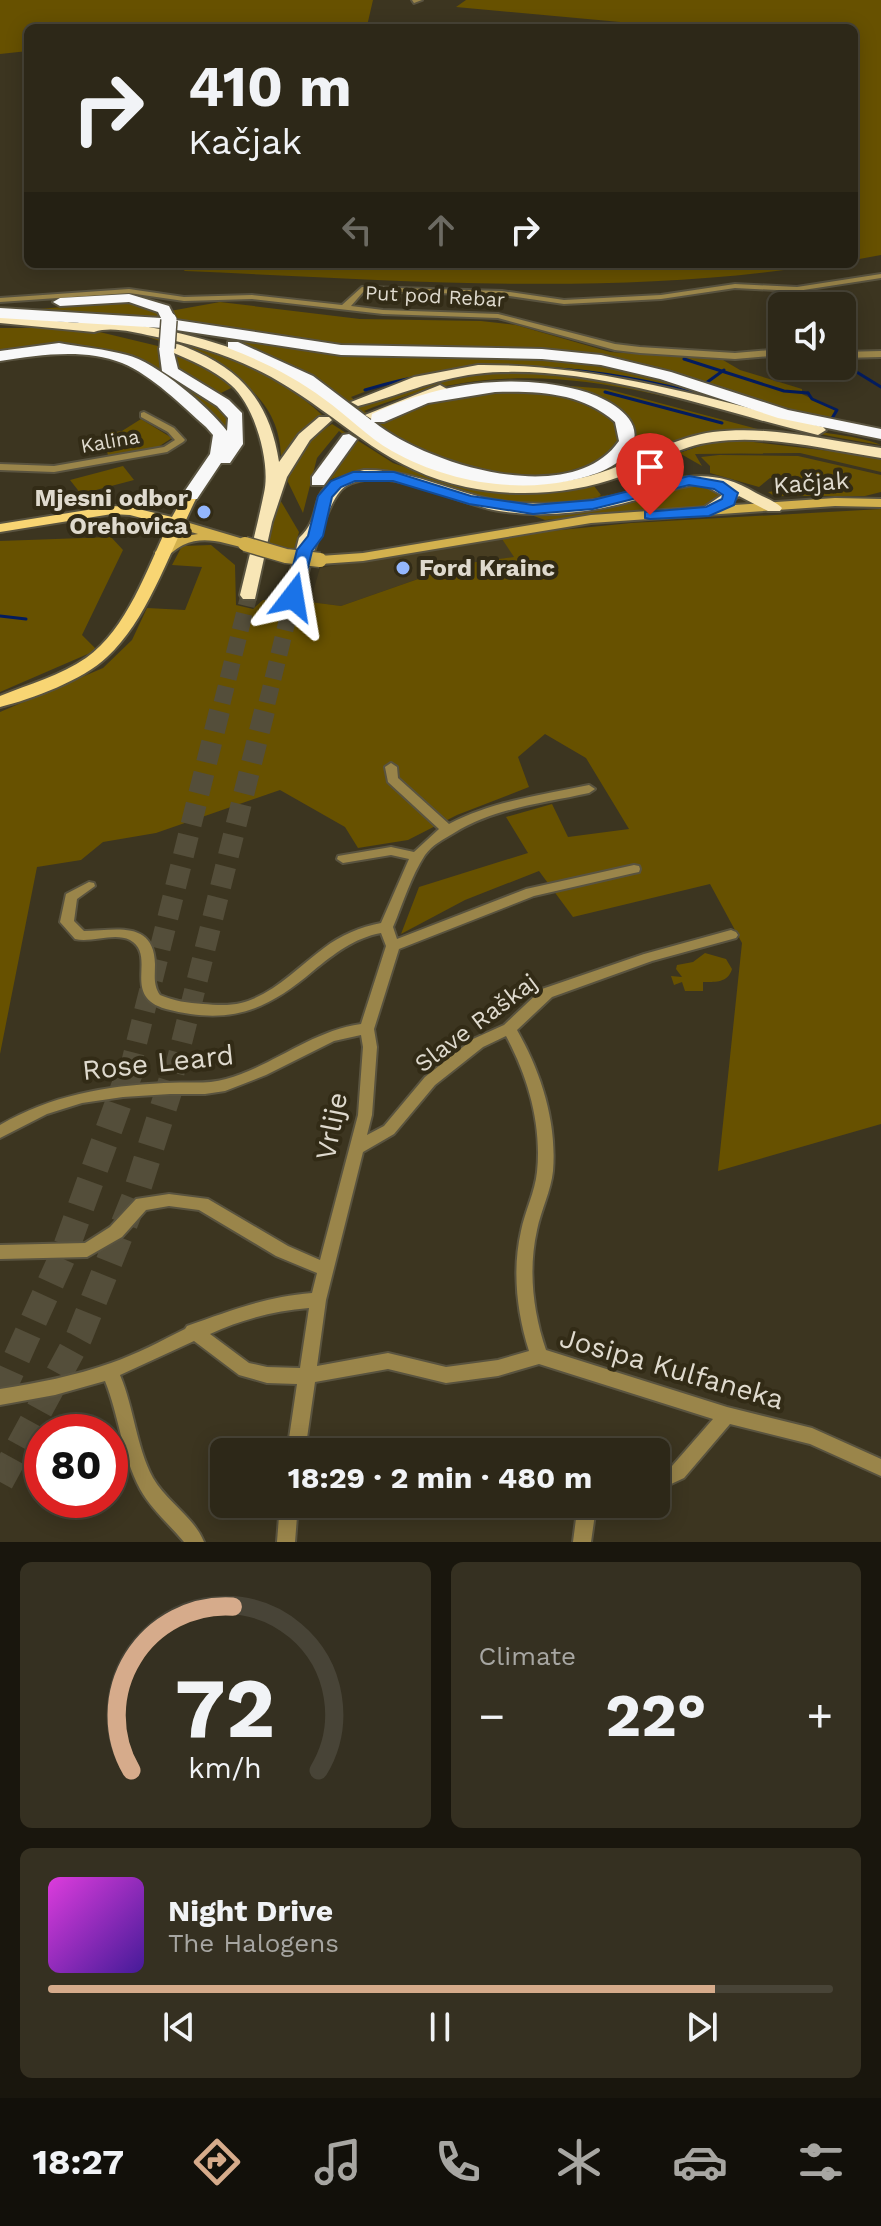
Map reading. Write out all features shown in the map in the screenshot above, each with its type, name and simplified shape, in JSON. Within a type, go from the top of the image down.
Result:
[{"type":"highway","points":[[0,307],[129,298],[156,304],[166,311],[170,371],[223,403],[238,421],[231,450],[208,472]]},
{"type":"highway","points":[[0,320],[123,320],[341,350],[542,354],[601,360],[655,372],[784,414],[881,437]]},
{"type":"highway","points":[[0,320],[128,333],[207,362],[236,383],[259,408],[270,438],[273,490]]},
{"type":"highway","points":[[0,320],[104,324],[158,333],[224,350],[299,387],[387,454],[441,476],[486,486],[534,489],[580,483],[620,471],[676,446],[729,435],[767,436],[881,451]]},
{"type":"highway","points":[[123,320],[198,334],[262,356],[316,385],[395,445],[459,471],[523,479],[581,473],[611,459],[628,435],[622,419],[608,406],[586,396],[545,388],[497,388],[448,394],[375,416]]},
{"type":"highway","points":[[0,356],[67,348],[138,363],[217,428],[222,445],[191,495]]},
{"type":"highway","points":[[358,402],[400,386],[446,375],[510,369],[574,371],[640,383],[782,423],[881,437]]},
{"type":"highway","points":[[375,416],[420,395],[459,385],[559,379],[617,387],[775,429],[881,451]]},
{"type":"highway","points":[[249,595],[273,490],[291,451],[324,420]]},
{"type":"highway","points":[[313,555],[318,481],[347,437]]},
{"type":"highway","points":[[293,597],[313,555],[328,492],[341,481],[359,475],[394,477],[469,500],[533,509],[593,505],[698,480],[729,483],[752,499],[774,508]]},
{"type":"highway","points":[[698,480],[730,493],[728,502],[709,511]]},
{"type":"main road","points":[[0,702],[83,667],[112,643],[191,495]]},
{"type":"main road","name":"Kačjak","points":[[176,523],[286,556],[363,557],[561,522],[881,503]]},
{"type":"main road","points":[[0,528],[112,510],[176,523]]},
{"type":"main road","points":[[160,555],[179,541],[219,536]]},
{"type":"street","name":"Put pod Rebar","points":[[344,308],[362,289],[502,293],[564,302],[661,297],[735,286],[797,289],[881,276]]},
{"type":"street","points":[[0,300],[129,291],[199,298],[252,297],[344,308]]},
{"type":"street","name":"Put pod Rebar","points":[[344,308],[498,316],[640,350],[735,356],[768,353]]},
{"type":"street","points":[[856,355],[881,354]]},
{"type":"street","name":"Kalina","points":[[1,468],[54,469],[167,449],[180,440],[171,430],[144,415]]},
{"type":"street","points":[[391,767],[392,779],[449,831]]},
{"type":"street","points":[[589,789],[494,811],[449,831],[423,848],[386,927],[393,946],[531,892],[634,869]]},
{"type":"street","points":[[343,859],[391,851],[418,857]]},
{"type":"street","points":[[89,886],[71,897],[67,922],[73,932],[90,937],[116,933],[135,937],[143,944],[150,962],[151,996],[156,1002],[168,1005],[243,1008],[281,987],[359,931],[386,927]]},
{"type":"street","name":"Slave Raškaj","points":[[357,1148],[389,1130],[430,1081],[478,1043],[509,1029],[547,993],[649,957],[731,935]]},
{"type":"street","name":"Vrlije","points":[[297,1438],[304,1376],[318,1300],[357,1148],[367,1088],[370,1047],[367,1029],[393,946]]},
{"type":"street","name":"Rose Leard","points":[[0,1132],[30,1113],[79,1095],[221,1086],[248,1078],[318,1039],[346,1030],[367,1029]]},
{"type":"street","name":"Josipa Kulfaneka","points":[[509,1029],[525,1055],[533,1079],[546,1158],[540,1202],[529,1228],[526,1265],[526,1305],[539,1356],[727,1415],[812,1436],[881,1468]]},
{"type":"street","points":[[0,1252],[87,1250],[116,1232],[142,1204],[187,1201],[215,1210],[282,1251],[326,1270]]},
{"type":"street","points":[[0,1397],[110,1371],[193,1331],[267,1305],[318,1300]]},
{"type":"street","points":[[193,1331],[245,1370],[304,1376],[388,1361],[446,1375],[498,1368],[539,1356]]},
{"type":"street","points":[[110,1371],[124,1407],[130,1445],[147,1485],[195,1542]]},
{"type":"street","points":[[670,1476],[678,1472],[727,1415]]},
{"type":"street","points":[[286,1542],[288,1518]]},
{"type":"street","points":[[582,1542],[585,1518]]},
{"type":"shaded area","points":[[0,0],[373,0],[367,24],[24,24],[24,51],[0,54]]},
{"type":"shaded area","points":[[466,0],[881,0],[881,255],[858,259],[858,24],[615,24],[620,22],[456,7]]},
{"type":"shaded area","points":[[181,268],[794,268],[666,281],[586,284],[426,282],[185,271]]},
{"type":"shaded area","points":[[134,301],[155,307],[164,320],[39,309]]},
{"type":"shaded area","points":[[220,302],[360,319],[481,321],[516,325],[610,352],[723,360],[740,370],[802,389],[802,394],[835,410],[828,423],[613,360],[365,350],[173,321],[170,311]]},
{"type":"shaded area","points":[[0,328],[83,328],[162,347],[162,367],[229,417],[230,443],[217,420],[110,352],[0,355]]},
{"type":"shaded area","points":[[143,334],[215,353],[261,372],[322,415],[310,423],[281,456],[271,415],[246,386],[213,364]]},
{"type":"shaded area","points":[[220,337],[340,354],[556,359],[612,365],[752,409],[746,411],[645,383],[597,374],[501,366],[453,370],[403,380],[351,397],[360,405],[415,386],[468,376],[519,374],[569,377],[618,385],[683,400],[624,388],[563,380],[500,379],[434,389],[364,411],[379,420],[444,398],[520,392],[582,399],[605,409],[617,425],[616,448],[593,463],[540,475],[512,475],[456,464],[405,445],[289,365]]},
{"type":"shaded area","points":[[170,350],[198,362],[235,386],[217,395],[176,371]]},
{"type":"shaded area","points":[[522,382],[607,389],[765,431],[689,438],[616,468],[634,446],[635,429],[628,415],[596,397]]},
{"type":"shaded area","points":[[141,419],[172,438],[158,447],[108,456],[104,434],[122,431]]},
{"type":"shaded area","points":[[332,424],[393,463],[459,486],[519,493],[594,486],[601,495],[532,506],[484,500],[389,473],[350,474],[330,480],[352,442],[339,431],[317,458],[303,513],[287,480],[304,448]]},
{"type":"shaded area","points":[[794,428],[858,438],[881,445],[812,432]]},
{"type":"shaded area","points":[[737,440],[881,457],[881,472],[800,453],[695,454],[702,466],[681,454],[674,455],[703,444]]},
{"type":"shaded area","points":[[798,456],[881,475],[881,492],[865,496],[774,496],[768,492],[795,488],[800,479],[770,478],[759,487],[710,473],[710,466],[701,457]]},
{"type":"shaded area","points":[[123,466],[134,480],[81,494],[70,480]]},
{"type":"shaded area","points":[[689,485],[707,486],[723,496],[704,506],[545,520],[531,515],[601,509]]},
{"type":"shaded area","points":[[279,498],[299,532],[294,550],[267,543]]},
{"type":"shaded area","points":[[881,509],[881,1124],[718,1171],[742,943],[710,884],[573,917],[539,871],[465,900],[401,934],[419,887],[528,853],[506,817],[552,804],[568,837],[629,829],[586,758],[545,734],[518,757],[529,787],[457,815],[408,840],[358,848],[345,827],[280,790],[156,833],[103,842],[81,860],[37,867],[0,1054],[0,712],[103,668],[132,640],[147,608],[185,610],[202,567],[172,565],[182,546],[211,545],[235,565],[236,605],[253,609],[263,600],[280,600],[285,607],[310,602],[341,606],[461,564],[514,557],[500,536],[631,523]]},
{"type":"shaded area","points":[[500,536],[515,557],[461,564],[341,606],[310,602],[320,568]]},
{"type":"shaded area","points":[[111,537],[123,550],[82,635],[97,650],[0,692],[0,541]]},
{"type":"shaded area","points":[[705,953],[726,959],[732,969],[730,974],[720,981],[703,982],[703,991],[685,991],[682,982],[674,985],[671,976],[682,977],[676,969],[677,965],[693,962]]},
{"type":"waterway","points":[[684,359],[722,371]]},
{"type":"waterway","points":[[365,390],[447,372],[528,367],[610,375],[692,392]]},
{"type":"waterway","points":[[706,383],[722,371]]},
{"type":"waterway","points":[[722,371],[784,391],[808,393],[812,399],[837,410],[831,420]]},
{"type":"waterway","points":[[856,372],[881,387]]},
{"type":"waterway","points":[[605,392],[722,423]]},
{"type":"waterway","points":[[679,451],[704,443]]},
{"type":"waterway","points":[[0,616],[26,619]]},
{"type":"tunnel","points":[[222,703],[249,595]]},
{"type":"tunnel","points":[[267,703],[293,597]]},
{"type":"tunnel","points":[[129,1073],[222,701]]},
{"type":"tunnel","points":[[174,1073],[267,701]]},
{"type":"tunnel","points":[[0,1395],[65,1251],[130,1071]]},
{"type":"tunnel","points":[[0,1482],[79,1337],[135,1197],[175,1071]]},
{"type":"place","name":"Mjesni odbor Orehovica","points":[[204,512]]},
{"type":"place","name":"Ford Krainc","points":[[403,568]]},
{"type":"route","points":[[293,597],[305,550],[316,536],[325,496],[336,484],[353,477],[371,474],[394,477],[469,500],[533,509],[593,505],[682,481],[698,480],[718,485],[729,491],[731,497],[722,506],[709,511],[650,515]]}]
